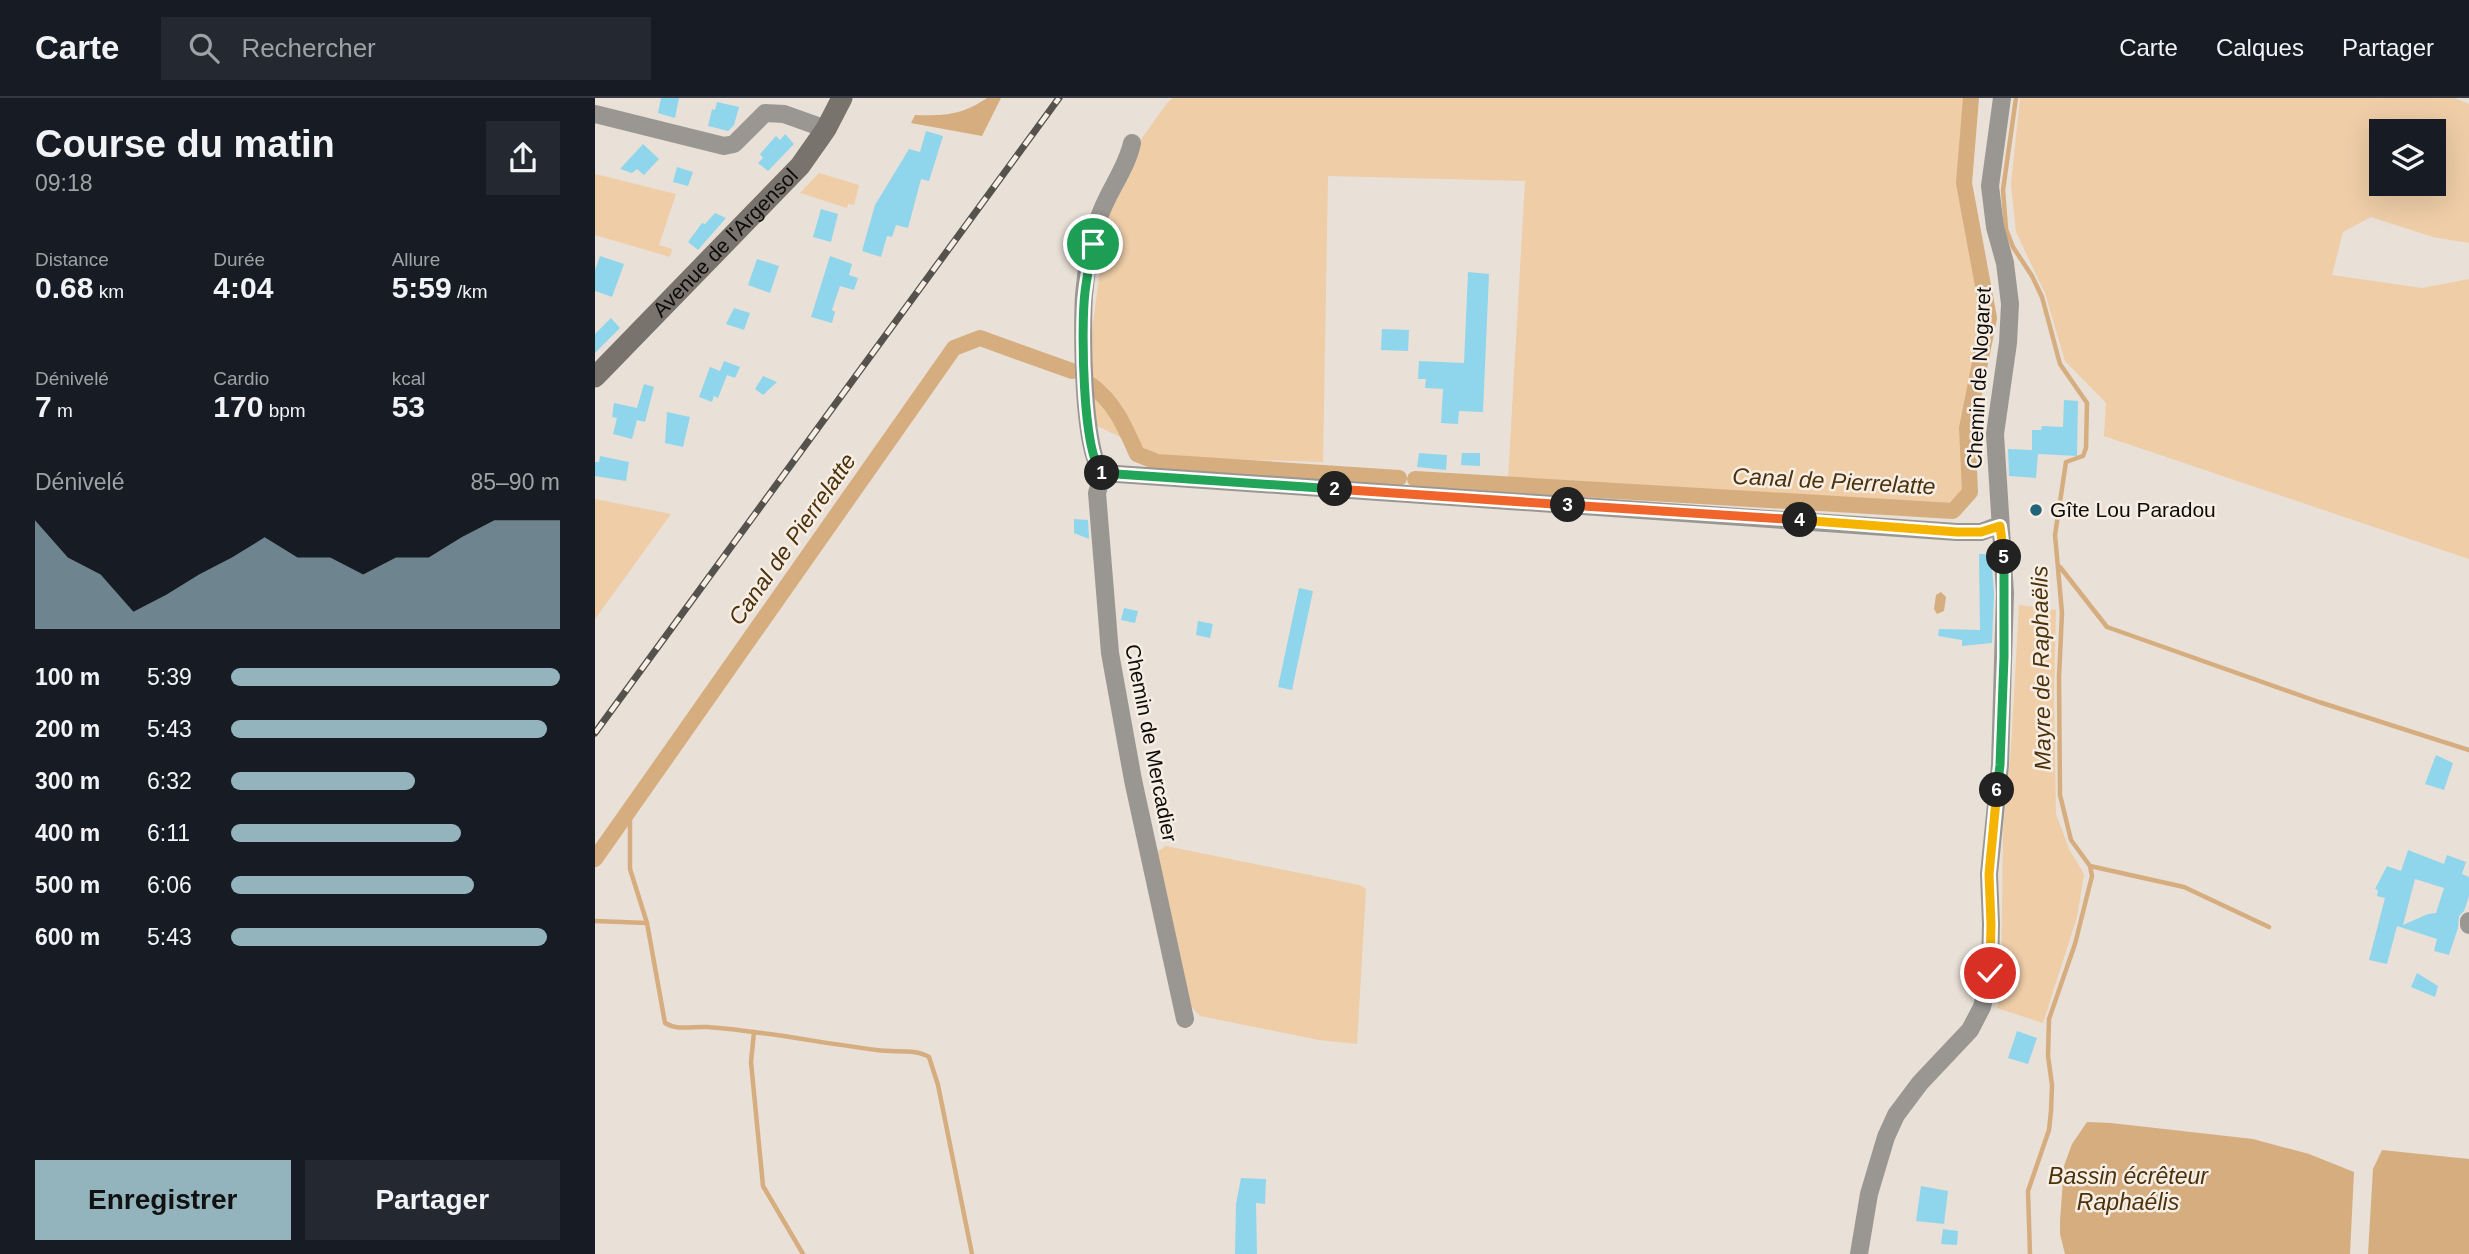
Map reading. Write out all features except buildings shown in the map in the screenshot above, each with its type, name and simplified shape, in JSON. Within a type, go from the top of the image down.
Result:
[{"type":"street","name":"Avenue de l'Argensol","points":[[595,377],[800,166],[826,129],[842,98]]},
{"type":"street","name":"Chemin de Nogaret","points":[[1859,1254],[1869,1194],[1896,1115],[1920,1083],[1971,1030],[1982,1007],[1990,973],[1989,874],[2000,765],[2005,606],[1995,434],[2008,343],[2010,304],[1990,186],[2001,98]]},
{"type":"street","points":[[595,114],[724,146],[734,144],[765,113],[784,114],[826,129]]},
{"type":"street","name":"Chemin de Mercadier","points":[[1132,143],[1128,159],[1098,219],[1084,293],[1083,352],[1089,434],[1095,460],[1103,473],[1097,492],[1110,653],[1133,780],[1185,1019]]},
{"type":"street","points":[[1103,473],[1957,532],[1981,532],[2000,526]]},
{"type":"shaded area","points":[[1173,98],[1967,98],[1959,186],[1983,315],[1959,428],[1965,491],[1947,504],[1508,480],[1525,181],[1328,176],[1323,462],[1162,457],[1093,424],[1092,331],[1107,216],[1140,141]]},
{"type":"shaded area","points":[[2020,98],[2454,98],[2469,104],[2469,243],[2433,237],[2371,217],[2343,232],[2332,275],[2422,288],[2469,279],[2469,559],[2104,436],[2106,403],[2065,361],[2045,293],[2016,232],[2011,185]]},
{"type":"shaded area","points":[[819,173],[859,185],[854,205],[848,204],[847,208],[800,193]]},
{"type":"shaded area","points":[[595,174],[676,194],[659,245],[672,249],[670,257],[595,235]]},
{"type":"shaded area","points":[[595,499],[671,514],[595,619]]},
{"type":"shaded area","points":[[2019,605],[2056,610],[2056,814],[2069,849],[2084,874],[2077,917],[2043,1023],[1997,1008],[2001,986],[2003,830],[2011,749]]},
{"type":"shaded area","points":[[1166,846],[1359,885],[1366,889],[1357,1044],[1319,1040],[1200,1016],[1189,1004],[1157,852]]},
{"type":"water","points":[[987,98],[1001,98],[982,136],[911,123],[915,115],[953,113]]},
{"type":"water","points":[[1941,592],[1946,597],[1944,611],[1937,614],[1934,609],[1936,595]]},
{"type":"water","name":"Bassin écrêteur Raphaélis","points":[[2087,1122],[2253,1139],[2309,1154],[2354,1172],[2350,1254],[2065,1254],[2060,1234],[2064,1166],[2072,1144]]},
{"type":"water","points":[[2382,1150],[2469,1159],[2469,1254],[2368,1254],[2373,1169]]},
{"type":"waterway","name":"Canal de Pierrelatte","points":[[1415,479],[1953,511],[1970,492],[1967,428],[1989,318],[1964,183],[1971,98]]},
{"type":"waterway","name":"Mayre de Raphaëlis","points":[[2016,98],[2003,190],[2006,229],[2013,247],[2042,297],[2060,364],[2087,403],[2086,448],[2083,456],[2066,462],[2055,535],[2062,613],[2059,677],[2060,795],[2071,840],[2090,866],[2092,876],[2075,944],[2049,1019],[2051,1111],[2049,1130],[2028,1191],[2030,1254]]},
{"type":"waterway","name":"Canal de Pierrelatte","points":[[595,859],[954,348],[980,338],[1072,371]]},
{"type":"waterway","name":"Canal de Pierrelatte","points":[[1091,385],[1113,408],[1137,454],[1157,462],[1399,478]]},
{"type":"waterway","points":[[2060,567],[2107,627],[2319,702],[2469,750]]},
{"type":"waterway","points":[[630,810],[630,869],[647,923],[665,1023],[680,1028],[707,1027],[771,1034],[877,1050],[911,1052],[929,1057],[938,1085],[972,1254]]},
{"type":"waterway","points":[[2090,866],[2184,887],[2269,927]]},
{"type":"waterway","points":[[595,921],[647,923]]},
{"type":"waterway","points":[[754,1032],[751,1062],[763,1186],[803,1254]]},
{"type":"railway","points":[[595,733],[1059,98]]},
{"type":"place","name":"Gîte Lou Paradou","points":[[2036,510]]},
{"type":"route","points":[[1093,244],[1084,293],[1083,352],[1089,434],[1095,460],[1103,473],[1414,496],[1875,524],[1957,532],[1981,532],[2000,526],[2005,593],[2000,765],[1991,830],[1989,874],[1990,973]]}]
